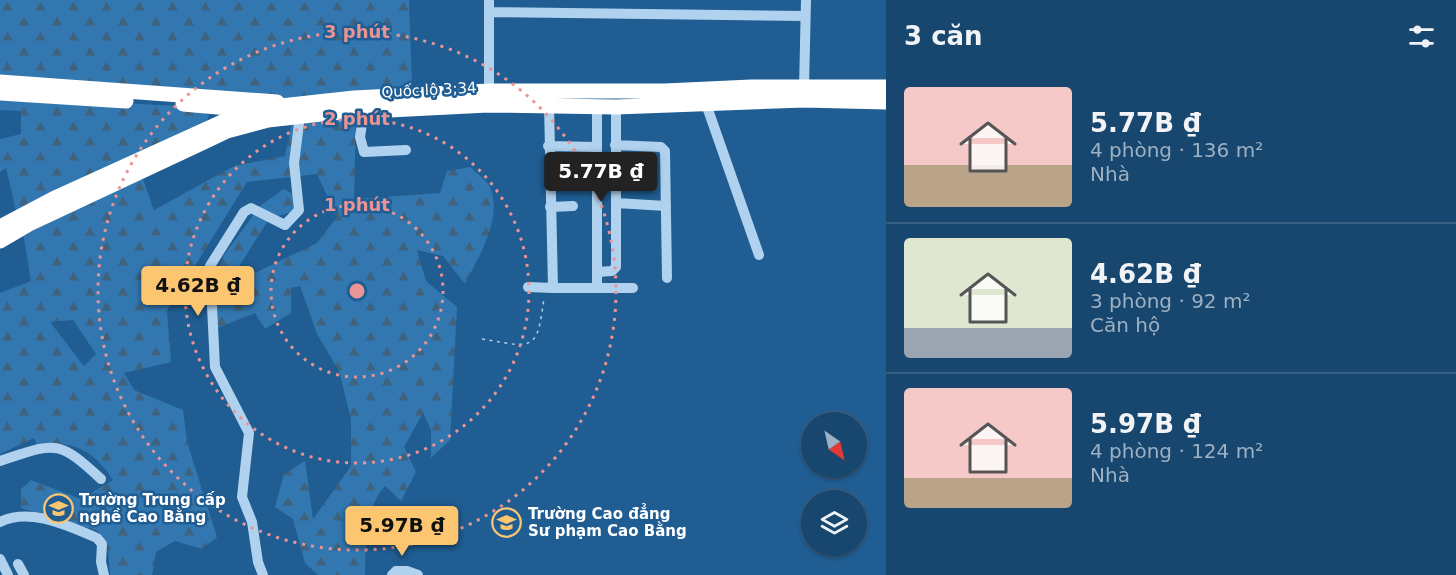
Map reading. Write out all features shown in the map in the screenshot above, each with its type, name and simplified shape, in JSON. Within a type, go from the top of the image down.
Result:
[{"type":"highway","points":[[0,82],[301,110]]},
{"type":"highway","name":"Quốc lộ 3;34","points":[[301,110],[364,111],[489,98],[549,105],[616,107],[804,88],[886,89]]},
{"type":"highway","points":[[880,102],[886,89]]},
{"type":"highway","points":[[0,93],[201,100],[258,111],[301,110]]},
{"type":"highway","name":"Quốc lộ 3;34","points":[[0,241],[29,224],[227,131],[301,110],[489,98],[706,97],[880,102]]},
{"type":"highway","points":[[201,100],[212,115],[210,124],[202,131]]},
{"type":"highway","points":[[0,227],[57,197],[202,131],[258,111]]},
{"type":"street","points":[[489,0],[489,98]]},
{"type":"street","points":[[804,88],[806,0]]},
{"type":"street","points":[[489,12],[805,16]]},
{"type":"street","points":[[706,97],[759,255]]},
{"type":"street","points":[[549,105],[549,288]]},
{"type":"street","points":[[597,106],[597,288]]},
{"type":"street","points":[[597,272],[614,270],[616,267],[616,107]]},
{"type":"street","points":[[263,575],[257,558],[252,522],[242,497],[249,433],[215,367],[210,266],[244,212],[251,208],[285,225],[298,210],[294,163],[301,110]]},
{"type":"street","points":[[364,111],[360,137],[364,152],[406,150]]},
{"type":"street","points":[[615,145],[664,149],[667,278]]},
{"type":"street","points":[[548,146],[597,147]]},
{"type":"street","points":[[596,192],[616,191]]},
{"type":"street","points":[[616,204],[666,206]]},
{"type":"street","points":[[549,207],[573,206]]},
{"type":"street","points":[[596,218],[616,217]]},
{"type":"street","points":[[528,287],[633,288]]},
{"type":"street","points":[[0,461],[40,448],[58,447],[72,453],[101,479]]},
{"type":"street","points":[[0,522],[21,516],[38,517],[97,538],[102,544],[100,562],[104,575]]},
{"type":"street","points":[[257,558],[270,575]]},
{"type":"street","points":[[0,559],[8,575]]},
{"type":"street","points":[[18,564],[24,575]]},
{"type":"street","points":[[392,575],[396,571],[407,570],[418,575]]},
{"type":"path","points":[[482,339],[524,345],[535,338],[539,333],[549,288]]},
{"type":"green space","points":[[0,0],[409,0],[412,88],[286,99],[0,78]]},
{"type":"green space","points":[[0,97],[200,107],[209,116],[206,123],[16,211],[6,168],[0,172],[0,139],[21,134],[21,111],[0,110]]},
{"type":"green space","points":[[356,120],[354,199],[440,193],[447,171],[470,167],[490,187],[494,212],[488,237],[465,284],[443,256],[417,250],[426,281],[457,307],[450,440],[431,458],[431,430],[423,413],[404,447],[416,472],[401,501],[385,486],[373,506],[366,540],[365,575],[318,575],[305,563],[293,519],[275,507],[284,474],[305,461],[313,519],[351,466],[351,419],[339,371],[317,334],[300,286],[291,288],[291,313],[265,329],[255,313],[210,331],[210,292],[224,255],[260,206],[284,189],[298,197],[294,211],[269,219],[226,287],[317,243],[337,217],[317,174],[247,182],[167,311],[171,362],[124,373],[134,390],[183,410],[187,442],[217,537],[202,549],[175,541],[156,552],[152,575],[110,575],[108,546],[98,531],[21,508],[21,489],[31,480],[81,499],[113,480],[98,461],[81,449],[71,446],[37,445],[34,438],[0,454],[0,293],[31,281],[23,232],[143,179],[154,210],[234,166],[285,156],[292,121]],"holes":[[[73,320],[96,354],[84,366],[50,322]]]},
{"type":"place","name":"Trường Trung cấp nghề Cao Bằng","points":[[58,509]]},
{"type":"place","name":"Trường Cao đẳng Sư phạm Cao Bằng","points":[[507,523]]}]
